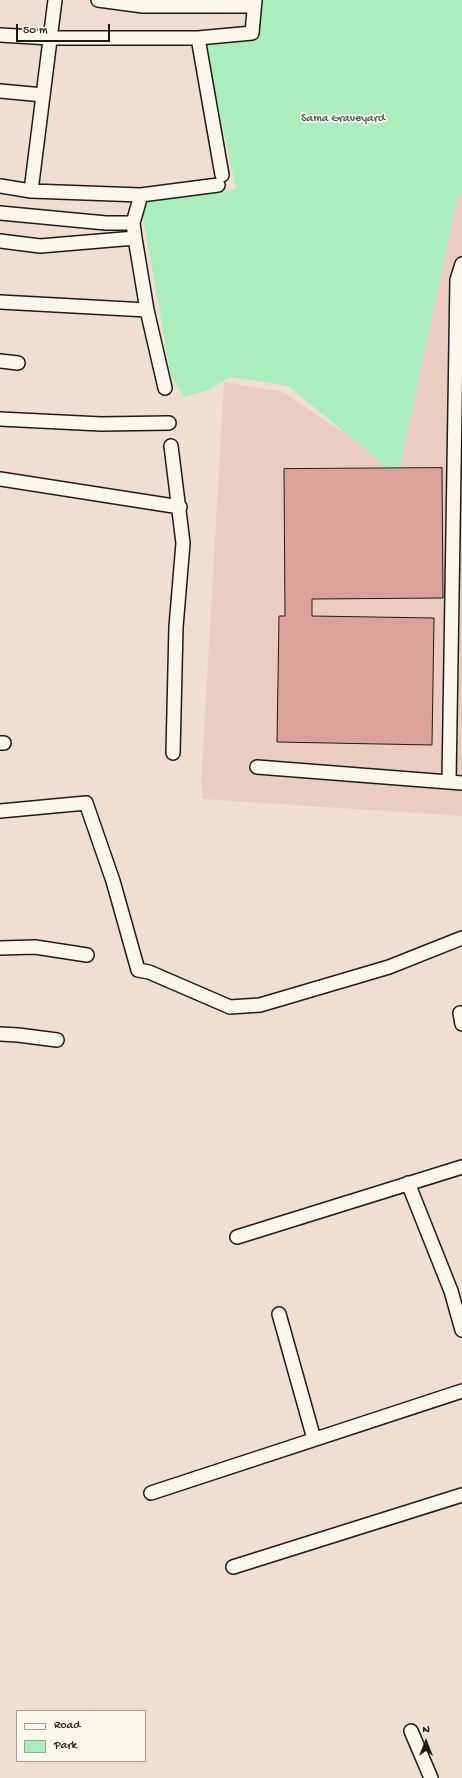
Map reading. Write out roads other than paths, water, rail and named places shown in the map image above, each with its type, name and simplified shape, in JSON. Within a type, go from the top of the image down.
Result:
[{"type":"street","points":[[31,191],[55,0]]},
{"type":"street","points":[[0,35],[50,38],[198,38],[252,32],[255,3],[143,6],[98,0]]},
{"type":"street","points":[[0,186],[31,191],[141,195],[220,180],[198,38]]},
{"type":"street","points":[[0,90],[43,95]]},
{"type":"street","points":[[141,195],[133,223],[147,310],[164,388]]},
{"type":"street","points":[[0,214],[106,223],[133,223]]},
{"type":"street","points":[[0,241],[40,246],[135,238]]},
{"type":"street","points":[[449,782],[457,280],[462,264]]},
{"type":"street","points":[[0,302],[147,310]]},
{"type":"street","points":[[0,361],[18,363]]},
{"type":"street","points":[[0,419],[101,424],[169,423]]},
{"type":"street","points":[[171,446],[184,542],[176,627],[173,753]]},
{"type":"street","points":[[0,479],[180,507]]},
{"type":"street","points":[[257,767],[462,783]]},
{"type":"street","points":[[0,811],[86,803],[113,881],[138,970],[149,972],[230,1007],[260,1005],[382,970],[462,938]]},
{"type":"street","points":[[0,948],[35,947],[87,955]]},
{"type":"street","points":[[0,1034],[58,1040]]},
{"type":"street","points":[[237,1237],[462,1167]]},
{"type":"street","points":[[408,1183],[451,1292],[462,1330]]},
{"type":"street","points":[[279,1314],[314,1439]]},
{"type":"street","points":[[151,1493],[462,1390]]},
{"type":"street","points":[[233,1567],[462,1494]]},
{"type":"street","points":[[410,1732],[431,1778]]},
{"type":"park label","name":"Sama Graveyard","points":[[343,119]]}]
